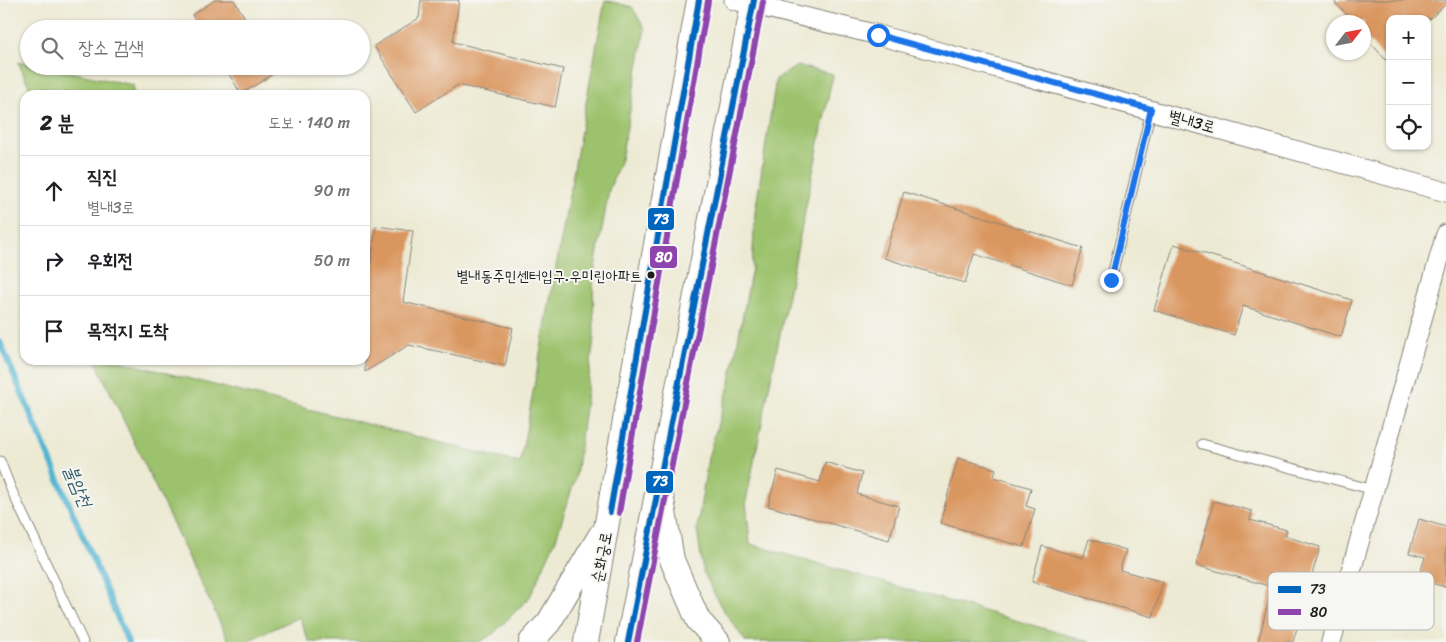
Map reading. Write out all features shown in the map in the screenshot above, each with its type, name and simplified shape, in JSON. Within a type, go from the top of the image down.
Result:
[{"type":"street","name":"순화궁로","points":[[586,642],[699,0]]},
{"type":"street","points":[[628,642],[659,485],[747,2]]},
{"type":"street","name":"별내3로","points":[[747,2],[878,35],[1151,109],[1446,192]]},
{"type":"street","points":[[1351,572],[1446,234]]},
{"type":"street","points":[[659,485],[672,560],[698,620],[718,642]]},
{"type":"street","points":[[530,642],[549,622],[608,521]]},
{"type":"lane","points":[[1111,280],[1151,109]]},
{"type":"lane","points":[[1202,444],[1374,490]]},
{"type":"lane","points":[[0,461],[11,489],[83,642]]},
{"type":"green space","points":[[605,0],[632,7],[645,29],[621,159],[609,190],[593,279],[594,338],[576,476],[556,539],[530,597],[494,633],[480,642],[309,642],[299,617],[245,642],[229,642],[97,365],[136,365],[520,463]]},
{"type":"green space","points":[[797,66],[833,74],[746,501],[750,544],[1091,642],[746,642],[721,607],[703,571],[697,528],[708,458],[730,382],[752,268],[755,213],[776,79]]},
{"type":"green space","points":[[24,75],[84,75],[133,85],[133,90],[31,90]]},
{"type":"building","points":[[215,0],[234,0],[246,20],[195,20],[192,15]]},
{"type":"building","points":[[421,0],[459,0],[453,42],[563,69],[555,107],[458,85],[416,112],[374,46],[419,18]]},
{"type":"building","points":[[1333,0],[1446,0],[1446,4],[1431,18],[1431,15],[1386,15],[1386,60],[1371,43],[1371,15],[1347,15]]},
{"type":"building","points":[[229,75],[272,75],[247,90],[239,90]]},
{"type":"building","points":[[904,192],[1083,248],[1072,285],[974,254],[965,283],[884,258]]},
{"type":"building","points":[[376,226],[413,231],[403,302],[513,328],[505,366],[409,345],[365,372],[365,365],[370,365],[370,270]]},
{"type":"building","points":[[1174,244],[1352,300],[1341,337],[1243,306],[1234,335],[1154,310]]},
{"type":"building","points":[[958,458],[996,469],[994,477],[1031,488],[1026,506],[1035,509],[1024,547],[940,523]]},
{"type":"building","points":[[825,462],[862,473],[857,494],[899,506],[889,540],[768,506],[778,470],[820,482]]},
{"type":"building","points":[[1214,501],[1252,511],[1250,520],[1287,530],[1285,536],[1320,547],[1313,572],[1268,572],[1268,586],[1196,565]]},
{"type":"building","points":[[1419,519],[1446,527],[1446,587],[1434,584],[1434,572],[1420,572],[1425,557],[1409,553]]},
{"type":"building","points":[[1089,539],[1126,550],[1120,570],[1163,582],[1153,617],[1032,582],[1042,546],[1083,558]]},
{"type":"building","points":[[1268,603],[1268,630],[1296,630],[1293,642],[1258,642]]},
{"type":"waterway","name":"불암천","points":[[0,342],[128,642]]},
{"type":"transit line","name":"73","points":[[610,512],[699,0]]},
{"type":"transit line","name":"73","points":[[628,642],[754,0]]},
{"type":"transit line","name":"80","points":[[619,513],[708,1]]},
{"type":"transit line","name":"80","points":[[637,642],[763,2]]},
{"type":"place","name":"별내동주민센터입구.우미린아파트","points":[[651,275]]},
{"type":"route","points":[[878,35],[1151,109],[1111,280]]}]
